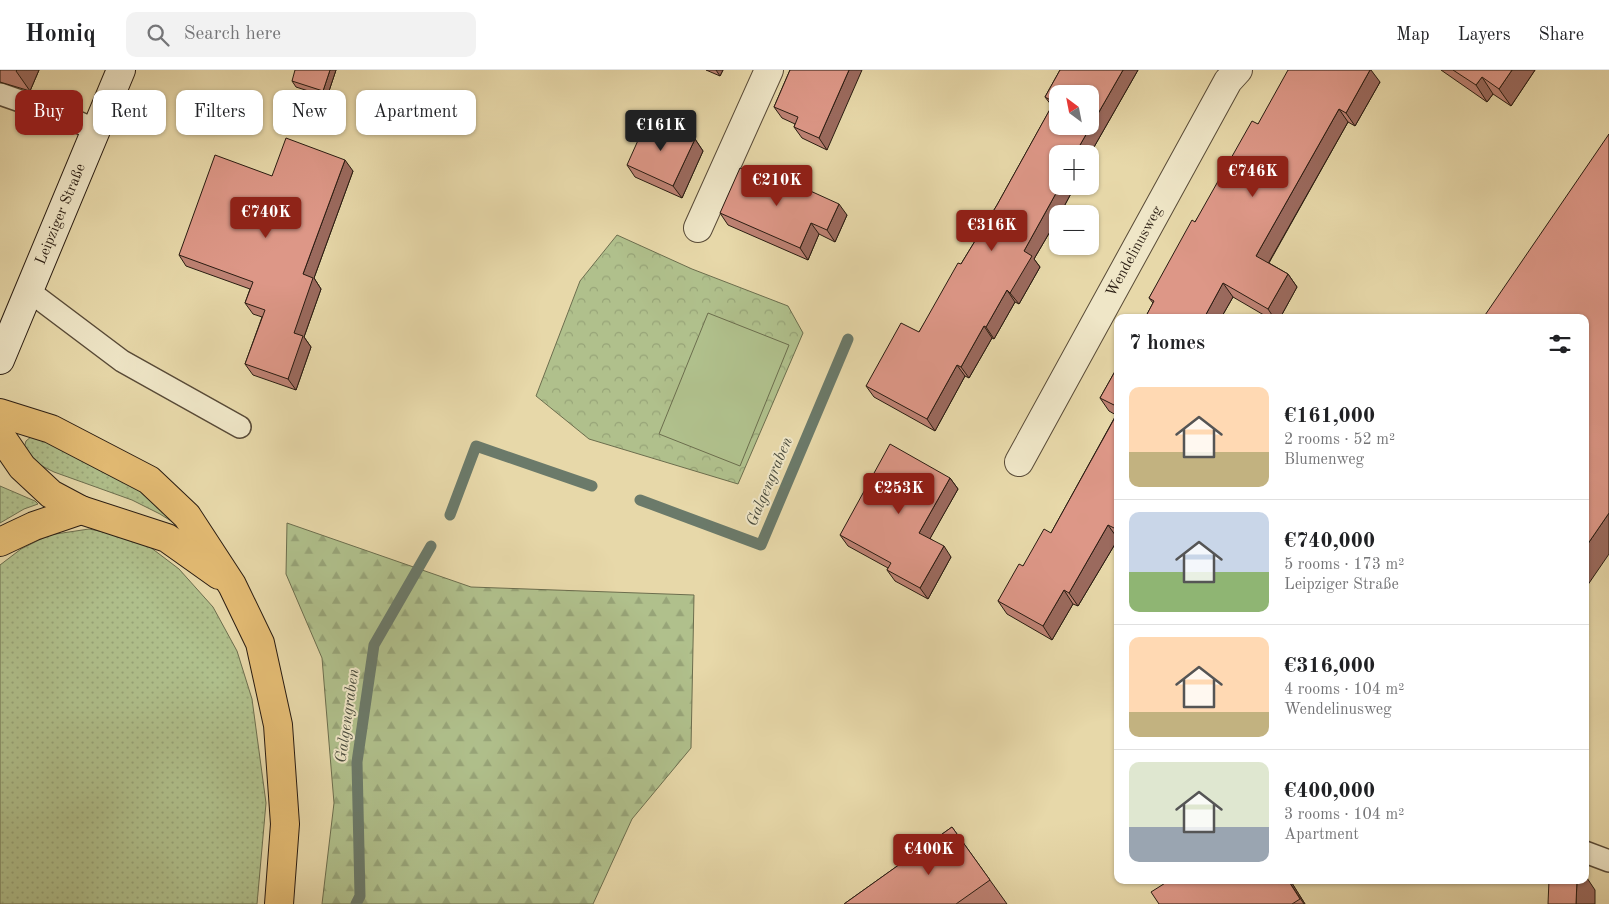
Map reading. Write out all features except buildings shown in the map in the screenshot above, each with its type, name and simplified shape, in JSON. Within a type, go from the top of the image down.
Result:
[{"type":"highway","points":[[0,413],[51,429],[149,480],[187,516],[232,585],[260,644],[278,725],[285,824],[279,904]]},
{"type":"highway","points":[[0,435],[22,467],[52,494],[81,510],[167,538],[232,585]]},
{"type":"highway","points":[[0,542],[34,526],[81,510]]},
{"type":"street","name":"Leipziger Straße","points":[[113,90],[121,70]]},
{"type":"street","points":[[698,228],[769,70]]},
{"type":"street","name":"Wendelinusweg","points":[[1018,462],[1228,81],[1238,70]]},
{"type":"street","name":"Leipziger Straße","points":[[0,360],[94,135]]},
{"type":"lane","points":[[0,94],[66,117],[93,129]]},
{"type":"lane","points":[[29,291],[122,361],[240,428]]},
{"type":"lane","points":[[1589,854],[1609,861]]},
{"type":"green space","points":[[617,235],[692,269],[788,306],[803,333],[738,484],[589,439],[536,396],[580,281]]},
{"type":"green space","points":[[708,313],[789,345],[740,466],[659,434]]},
{"type":"green space","points":[[32,436],[96,461],[156,501],[182,528],[132,500],[54,472],[36,463],[24,448],[26,441]]},
{"type":"green space","points":[[0,486],[38,504],[24,509],[0,523]]},
{"type":"green space","points":[[287,523],[471,587],[694,595],[691,748],[632,819],[593,904],[322,904],[334,803],[322,658],[286,574]]},
{"type":"green space","points":[[89,529],[124,536],[150,547],[179,569],[213,607],[237,651],[252,699],[266,803],[257,904],[0,904],[0,565],[21,549],[49,535]]},
{"type":"waterway","name":"Galgengraben","points":[[640,500],[761,545],[848,339]]},
{"type":"waterway","name":"Galgengraben","points":[[450,515],[476,446],[592,486]]},
{"type":"waterway","name":"Galgengraben","points":[[356,904],[360,896],[357,762],[374,645],[431,546]]}]
